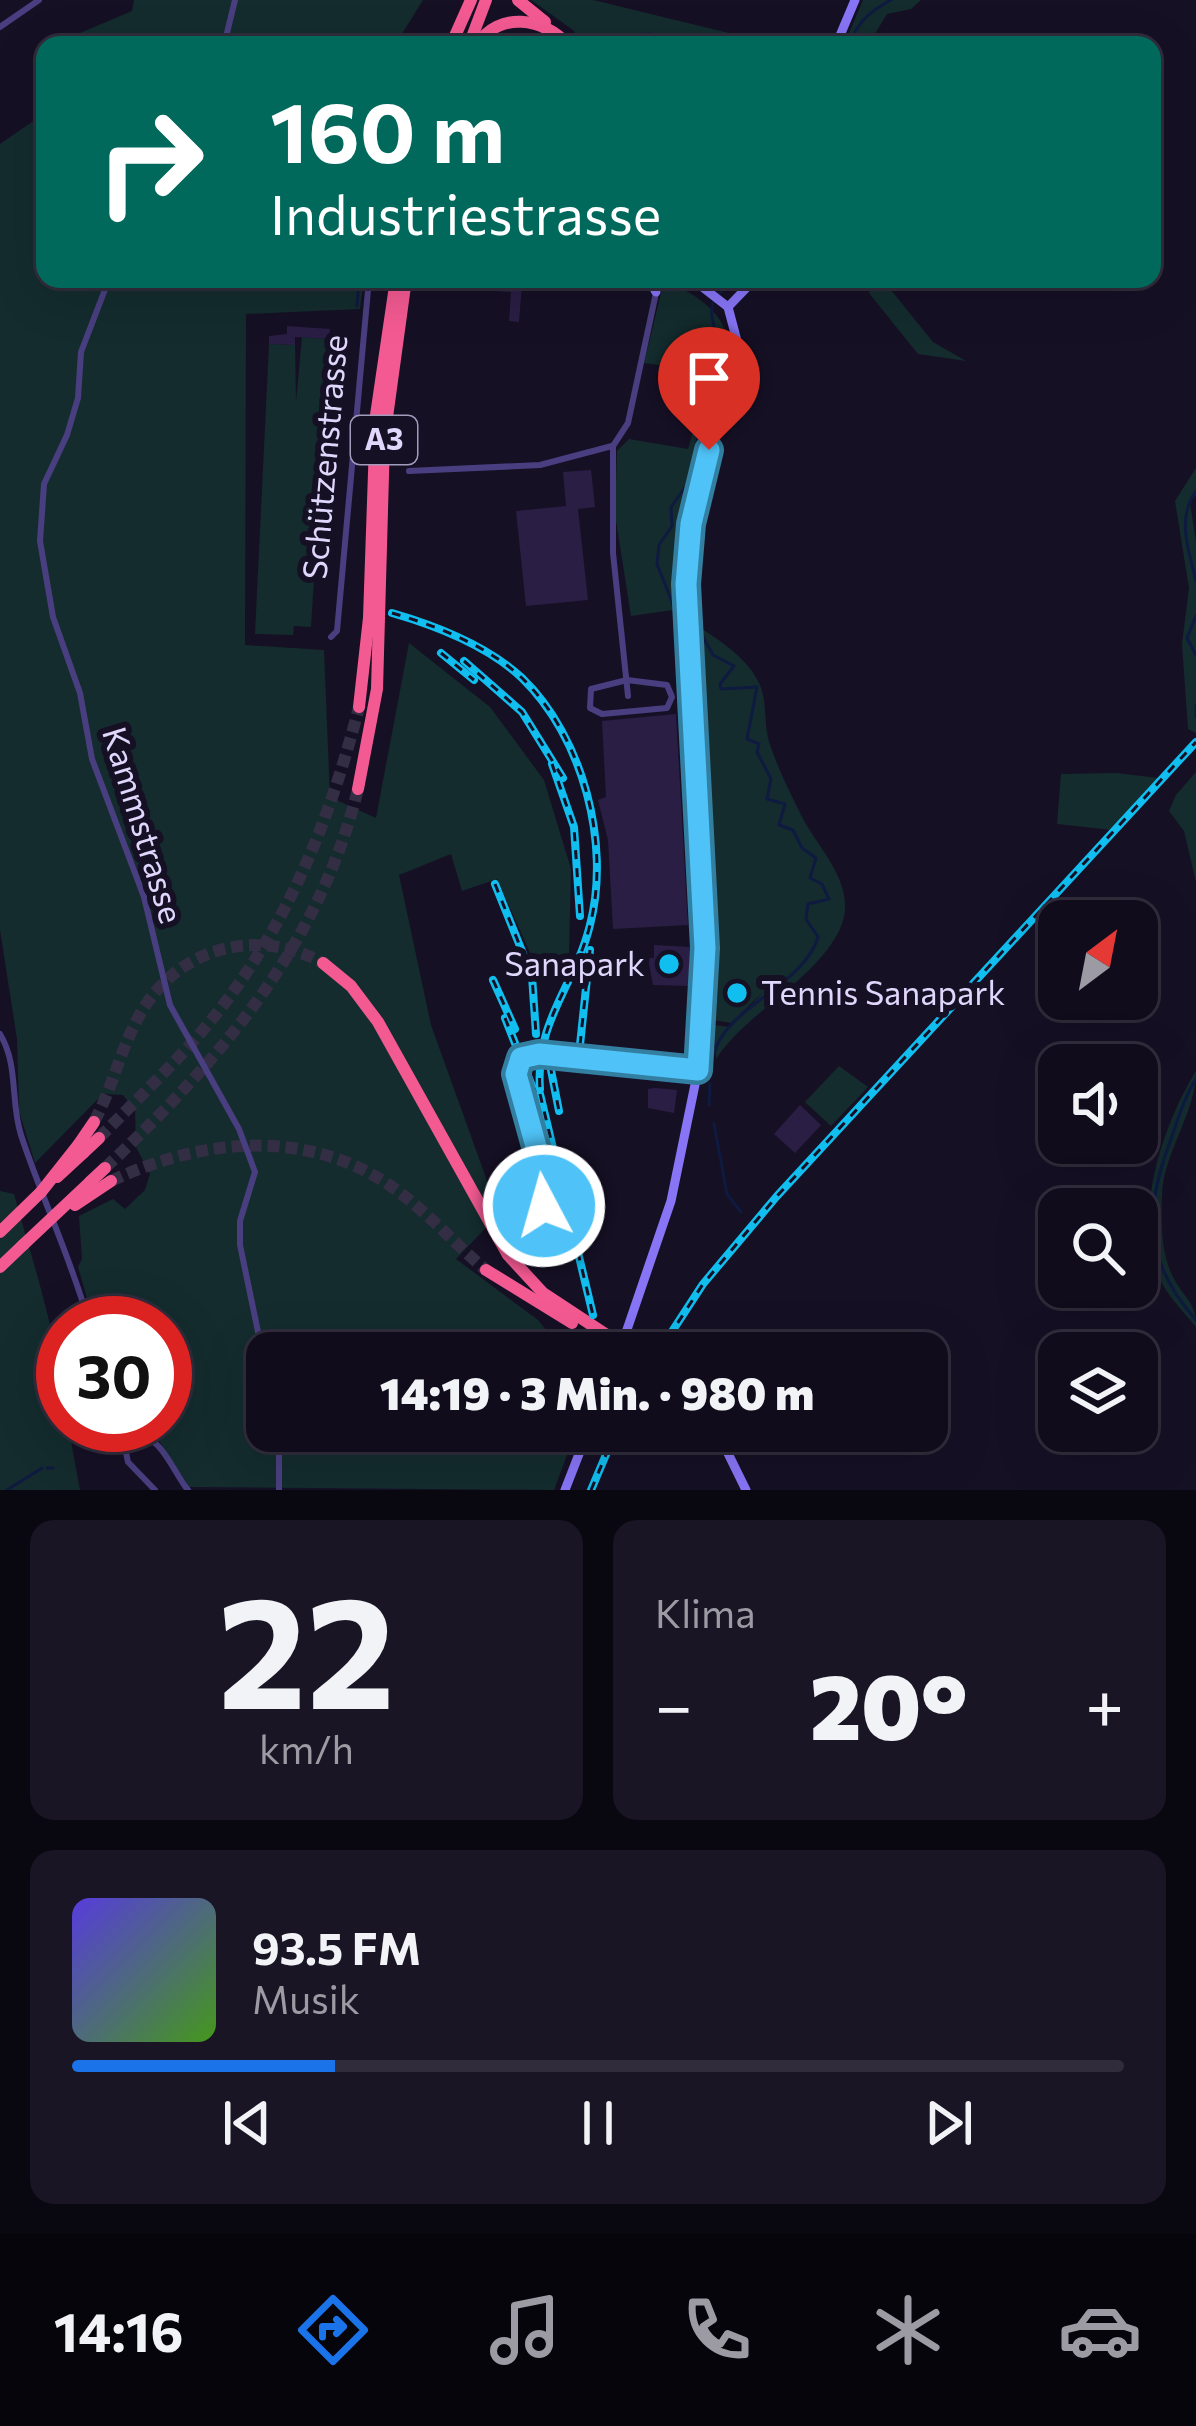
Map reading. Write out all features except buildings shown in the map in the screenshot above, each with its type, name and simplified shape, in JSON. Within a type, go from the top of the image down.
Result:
[{"type":"highway","points":[[456,36],[474,0]]},
{"type":"highway","points":[[470,36],[474,0]]},
{"type":"highway","points":[[472,36],[486,0]]},
{"type":"highway","points":[[518,0],[534,20],[559,36]]},
{"type":"highway","points":[[482,36],[496,26],[534,20]]},
{"type":"highway","name":"A3","points":[[359,706],[369,618],[376,415],[395,288]]},
{"type":"highway","name":"A3","points":[[358,789],[377,689],[384,439],[405,288]]},
{"type":"highway","points":[[323,963],[351,986],[378,1022],[518,1268],[556,1304],[596,1332]]},
{"type":"highway","points":[[81,1149],[94,1122]]},
{"type":"highway","points":[[0,1232],[81,1149],[99,1138]]},
{"type":"highway","points":[[0,1268],[108,1174]]},
{"type":"highway","points":[[486,1270],[589,1332]]},
{"type":"main road","points":[[840,36],[855,0]]},
{"type":"main road","points":[[654,288],[656,292]]},
{"type":"main road","points":[[627,1332],[666,1219],[698,1070],[705,948],[686,584],[694,504],[737,349],[725,304],[707,288]]},
{"type":"main road","points":[[725,304],[744,288]]},
{"type":"main road","points":[[565,1490],[580,1452]]},
{"type":"main road","points":[[727,1452],[746,1490]]},
{"type":"street","points":[[0,27],[39,0]]},
{"type":"street","points":[[226,36],[235,0]]},
{"type":"street","name":"Kammstrasse","points":[[106,288],[81,352],[78,398],[67,435],[44,484],[40,541],[53,617],[80,693],[92,759],[144,897],[170,1005],[239,1129],[256,1172],[240,1221],[240,1245],[258,1332]]},
{"type":"street","name":"Schützenstrasse","points":[[332,637],[337,631],[368,288]]},
{"type":"street","points":[[628,696],[613,553],[613,446],[628,423],[657,288]]},
{"type":"street","points":[[409,471],[540,465],[613,446]]},
{"type":"street","points":[[627,680],[668,685],[672,697],[668,708],[594,711],[587,703],[595,686],[627,680]]},
{"type":"street","points":[[0,1034],[12,1060],[19,1129],[81,1296]]},
{"type":"street","points":[[518,1214],[550,1200],[515,1067],[521,1058],[535,1054],[698,1070]]},
{"type":"street","points":[[126,1452],[126,1460],[154,1490]]},
{"type":"street","points":[[163,1452],[188,1490]]},
{"type":"street","points":[[279,1452],[280,1490]]},
{"type":"green space","points":[[134,0],[423,0],[401,36],[73,36],[132,11]]},
{"type":"green space","points":[[531,0],[593,0],[741,36],[577,36]]},
{"type":"green space","points":[[863,0],[921,0],[911,9],[887,14],[874,36],[848,36]]},
{"type":"green space","points":[[36,119],[36,288],[363,288],[360,309],[246,314],[245,645],[324,650],[330,797],[376,818],[409,643],[490,707],[544,780],[571,869],[569,954],[536,966],[497,879],[462,891],[451,854],[399,875],[431,1025],[499,1214],[456,1259],[547,1332],[246,1332],[246,1452],[568,1452],[554,1490],[189,1487],[166,1452],[192,1452],[192,1296],[86,1296],[78,1267],[82,1259],[79,1216],[113,1199],[125,1209],[145,1190],[150,1174],[136,1147],[135,1110],[123,1095],[103,1094],[35,1163],[19,1111],[17,1039],[0,930],[0,144]]},
{"type":"green space","points":[[662,288],[692,294],[723,325],[725,369],[688,504],[680,609],[631,616],[615,514],[617,451],[629,439],[688,449],[710,372],[644,363]]},
{"type":"green space","points":[[870,288],[889,288],[933,342],[966,361],[918,354],[869,293]]},
{"type":"green space","points":[[302,337],[329,339],[311,627],[294,626],[293,635],[255,634],[269,344],[295,345],[296,402]]},
{"type":"green space","points":[[1196,468],[1196,495],[1190,503],[1196,542],[1196,733],[1188,729],[1182,644],[1189,588],[1175,501]]},
{"type":"green space","points":[[699,627],[741,658],[759,683],[775,757],[801,815],[842,885],[845,901],[838,933],[826,951],[716,1059],[714,1025],[731,1027],[765,990],[731,1023],[714,1020],[716,950]]},
{"type":"green space","points":[[1196,772],[1196,882],[1184,831],[1169,811]]},
{"type":"green space","points":[[1061,774],[1158,778],[1112,830],[1057,824]]},
{"type":"green space","points":[[839,1066],[868,1087],[831,1126],[805,1102]]},
{"type":"green space","points":[[1196,1071],[1191,1102],[1164,1180],[1163,1239],[1166,1260],[1192,1306],[1196,1327],[1173,1300],[1158,1272],[1158,1188],[1152,1188],[1183,1093]]},
{"type":"green space","points":[[0,1191],[14,1194],[42,1296],[36,1296],[36,1452],[73,1452],[80,1490],[0,1490]]},
{"type":"waterway","points":[[854,36],[871,13],[891,0]]},
{"type":"waterway","points":[[630,36],[654,36]]},
{"type":"waterway","points":[[357,306],[358,288]]},
{"type":"waterway","points":[[720,293],[723,288]]},
{"type":"waterway","points":[[696,453],[720,368],[714,300]]},
{"type":"waterway","points":[[674,607],[657,564],[659,545],[672,526],[671,507],[691,479],[693,467]]},
{"type":"waterway","points":[[1196,491],[1185,524],[1196,581]]},
{"type":"waterway","points":[[1196,616],[1187,638],[1196,655]]},
{"type":"waterway","points":[[702,635],[713,655],[734,666],[721,689],[757,687],[747,739],[759,744],[757,752],[771,779],[767,799],[785,804],[779,825],[793,830],[802,848],[816,858],[810,878],[822,884],[829,899],[808,904],[806,919],[818,937],[810,954],[733,1023],[714,1054]]},
{"type":"waterway","points":[[1196,705],[1196,717]]},
{"type":"waterway","points":[[1196,1079],[1162,1165],[1153,1212],[1153,1234],[1166,1277],[1196,1320]]},
{"type":"waterway","points":[[709,1105],[710,1084]]},
{"type":"waterway","points":[[714,1124],[727,1194],[741,1212]]},
{"type":"waterway","points":[[7,1490],[42,1468]]},
{"type":"waterway","points":[[47,1468],[53,1468]]},
{"type":"tunnel","points":[[99,1138],[196,1038],[261,950],[319,834],[359,707]]},
{"type":"tunnel","points":[[105,1168],[188,1085],[260,997],[318,899],[358,789]]},
{"type":"tunnel","points":[[94,1122],[138,1018],[153,994],[194,960],[218,950],[270,946],[323,963]]},
{"type":"tunnel","points":[[111,1181],[146,1166],[218,1148],[291,1148],[327,1156],[395,1189],[486,1270]]},
{"type":"railway","points":[[392,613],[461,638],[522,678],[561,730],[587,793],[594,827],[596,894],[583,947],[544,1043],[540,1089]]},
{"type":"railway","points":[[441,653],[474,680]]},
{"type":"railway","points":[[464,661],[522,712],[563,778]]},
{"type":"railway","points":[[672,1332],[703,1284],[777,1196],[1196,742]]},
{"type":"railway","points":[[552,764],[574,827],[580,916]]},
{"type":"railway","points":[[495,884],[532,976],[536,1034]]},
{"type":"railway","points":[[580,1045],[590,950]]},
{"type":"railway","points":[[493,980],[515,1029]]},
{"type":"railway","points":[[505,1018],[532,1086]]},
{"type":"railway","points":[[550,1065],[559,1111]]},
{"type":"railway","points":[[540,1094],[593,1315]]},
{"type":"railway","points":[[591,1490],[607,1452]]},
{"type":"place","name":"Sanapark","points":[[669,964]]},
{"type":"place","name":"Tennis Sanapark","points":[[737,993]]},
{"type":"route","points":[[544,1206],[550,1197],[516,1074],[521,1058],[539,1054],[698,1070],[705,948],[686,584],[691,524],[709,450]]}]
